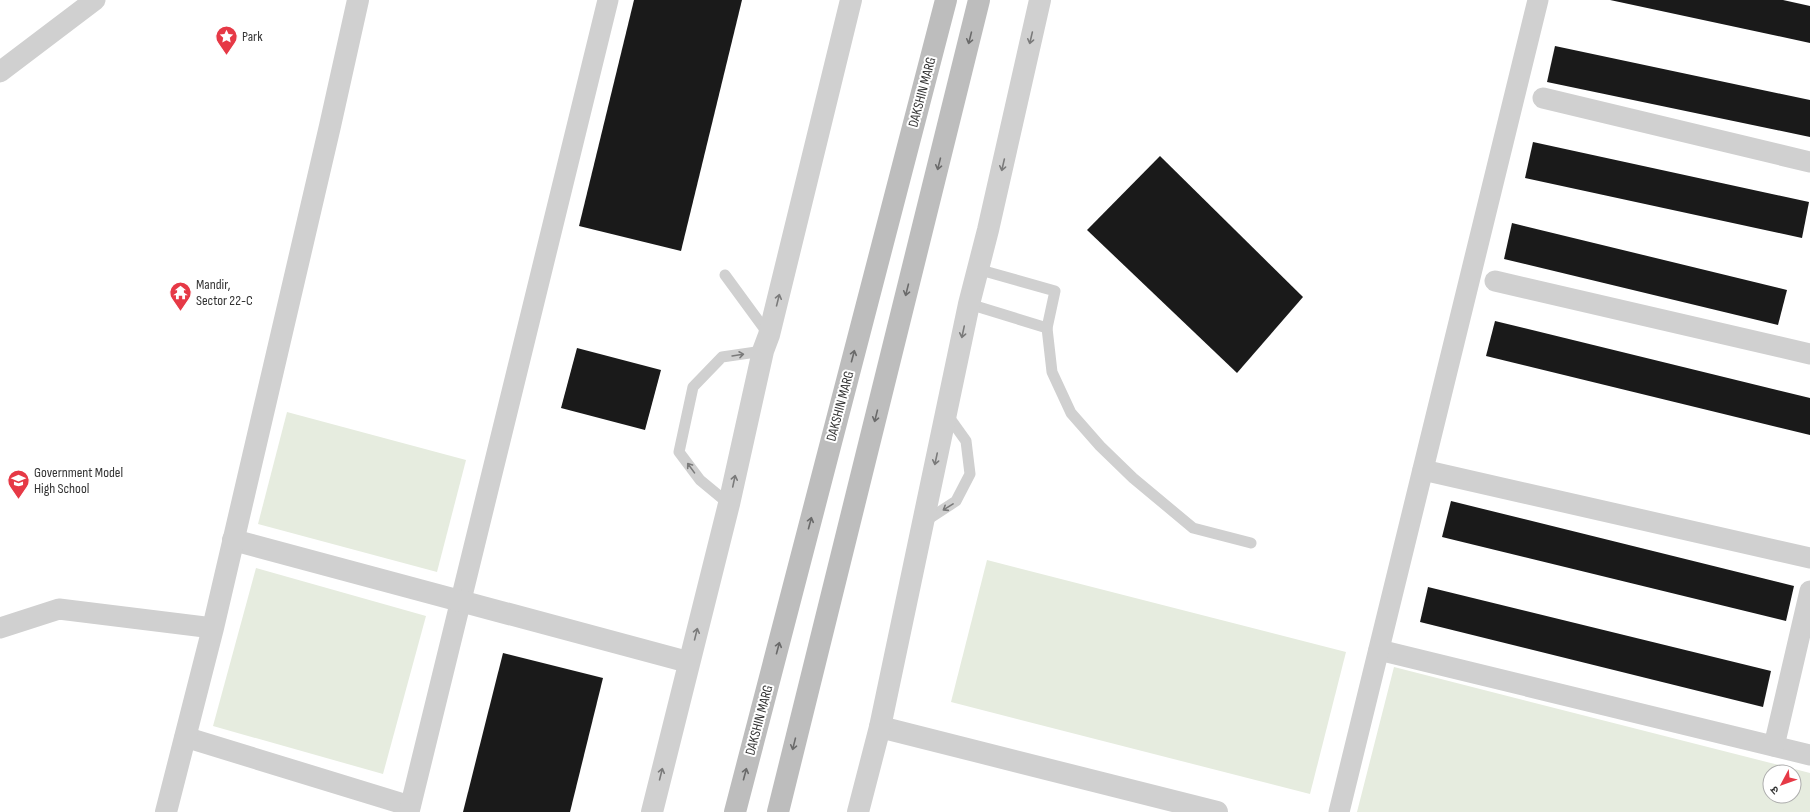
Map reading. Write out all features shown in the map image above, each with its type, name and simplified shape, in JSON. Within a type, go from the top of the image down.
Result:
[{"type":"main road","name":"DAKSHIN MARG","points":[[735,812],[946,0]]},
{"type":"main road","points":[[778,812],[979,0]]},
{"type":"street","points":[[0,72],[95,0]]},
{"type":"street","points":[[166,812],[213,628],[325,149],[358,0]]},
{"type":"street","points":[[186,737],[410,809],[608,0]]},
{"type":"street","points":[[652,812],[688,662],[729,504],[766,343],[851,0]]},
{"type":"street","points":[[858,812],[880,727],[969,304],[977,268],[990,223],[1040,0]]},
{"type":"street","points":[[1339,812],[1538,0]]},
{"type":"street","points":[[1542,98],[1810,162]]},
{"type":"street","points":[[1495,281],[1810,354]]},
{"type":"street","points":[[1423,470],[1810,558]]},
{"type":"street","points":[[233,540],[688,662]]},
{"type":"street","points":[[1774,746],[1810,591]]},
{"type":"street","points":[[0,628],[58,609],[213,628]]},
{"type":"street","points":[[1379,650],[1810,755]]},
{"type":"street","points":[[880,727],[1217,812]]},
{"type":"lane","points":[[977,268],[1055,291],[1047,328],[1052,372],[1071,413],[1100,446],[1133,478],[1193,528],[1251,543]]},
{"type":"lane","points":[[725,275],[766,343],[722,357],[692,388],[679,452],[700,480],[729,504]]},
{"type":"lane","points":[[969,304],[1047,328]]},
{"type":"lane","points":[[922,523],[956,502],[970,474],[966,441],[946,413]]},
{"type":"shaded area","points":[[287,412],[466,460],[437,572],[258,524]]},
{"type":"shaded area","points":[[987,560],[1346,652],[1310,794],[951,702]]},
{"type":"shaded area","points":[[256,568],[426,616],[383,774],[213,726]]},
{"type":"shaded area","points":[[1394,667],[1775,764],[1762,764],[1762,804],[1802,804],[1802,771],[1810,773],[1810,812],[1357,812]]},
{"type":"building","points":[[634,0],[742,0],[681,251],[579,226]]},
{"type":"building","points":[[1610,0],[1783,0],[1810,6],[1810,43]]},
{"type":"building","points":[[1555,46],[1810,100],[1810,137],[1547,82]]},
{"type":"building","points":[[1533,142],[1809,202],[1802,238],[1525,178]]},
{"type":"building","points":[[1160,156],[1303,297],[1237,373],[1087,230]]},
{"type":"building","points":[[1512,223],[1787,290],[1778,325],[1504,259]]},
{"type":"building","points":[[1495,321],[1810,398],[1810,435],[1486,356]]},
{"type":"building","points":[[577,348],[661,370],[645,430],[561,408]]},
{"type":"building","points":[[1451,501],[1794,586],[1786,621],[1442,537]]},
{"type":"building","points":[[1428,587],[1771,671],[1763,707],[1420,622]]},
{"type":"building","points":[[503,653],[603,678],[570,812],[463,812]]},
{"type":"place","name":"Park","points":[[226,56]]},
{"type":"place","name":"Mandir, Sector 22-C","points":[[180,312]]},
{"type":"place","name":"Government Model High School","points":[[18,500]]}]
